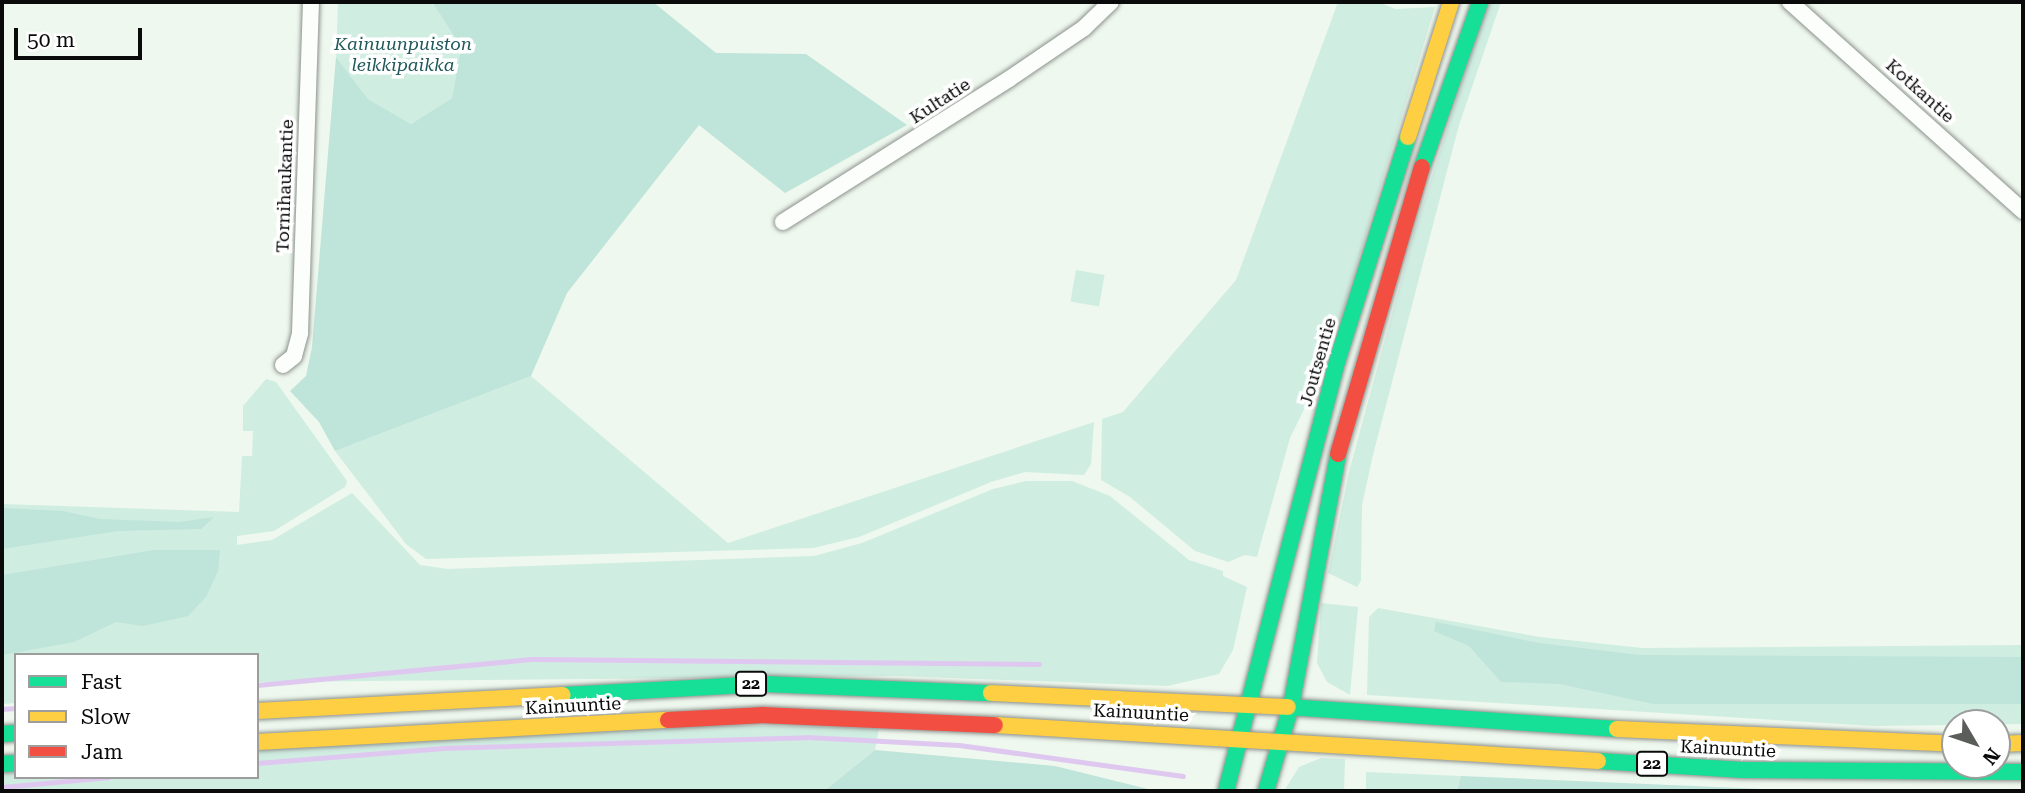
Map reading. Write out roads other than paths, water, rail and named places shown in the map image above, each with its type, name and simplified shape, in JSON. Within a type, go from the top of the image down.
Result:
[{"type":"main road","name":"Joutsentie","points":[[1226,791],[1237,737],[1337,362],[1451,2]]},
{"type":"main road","points":[[1266,791],[1291,706],[1336,462],[1419,177],[1480,2]]},
{"type":"main road","name":"Kainuuntie","points":[[259,710],[763,684],[1291,706],[1756,738],[1941,744]]},
{"type":"main road","name":"Kainuuntie","points":[[259,742],[763,715],[1237,737],[1743,771],[2023,772]]},
{"type":"street","name":"Tornihaukantie","points":[[283,365],[294,356],[300,333],[311,2]]},
{"type":"street","name":"Kultatie","points":[[783,222],[1009,79],[1084,28],[1111,2]]},
{"type":"street","name":"Kotkantie","points":[[1790,2],[2023,211]]},
{"type":"waterway","points":[[259,685],[534,659],[1039,664]]},
{"type":"waterway","points":[[2,709],[14,708]]},
{"type":"waterway","points":[[259,763],[443,748],[807,737],[959,745],[1183,776]]},
{"type":"waterway","points":[[2,787],[88,779]]},
{"type":"park label","name":"Kainuunpuiston leikkipaikka","points":[[403,55]]}]
